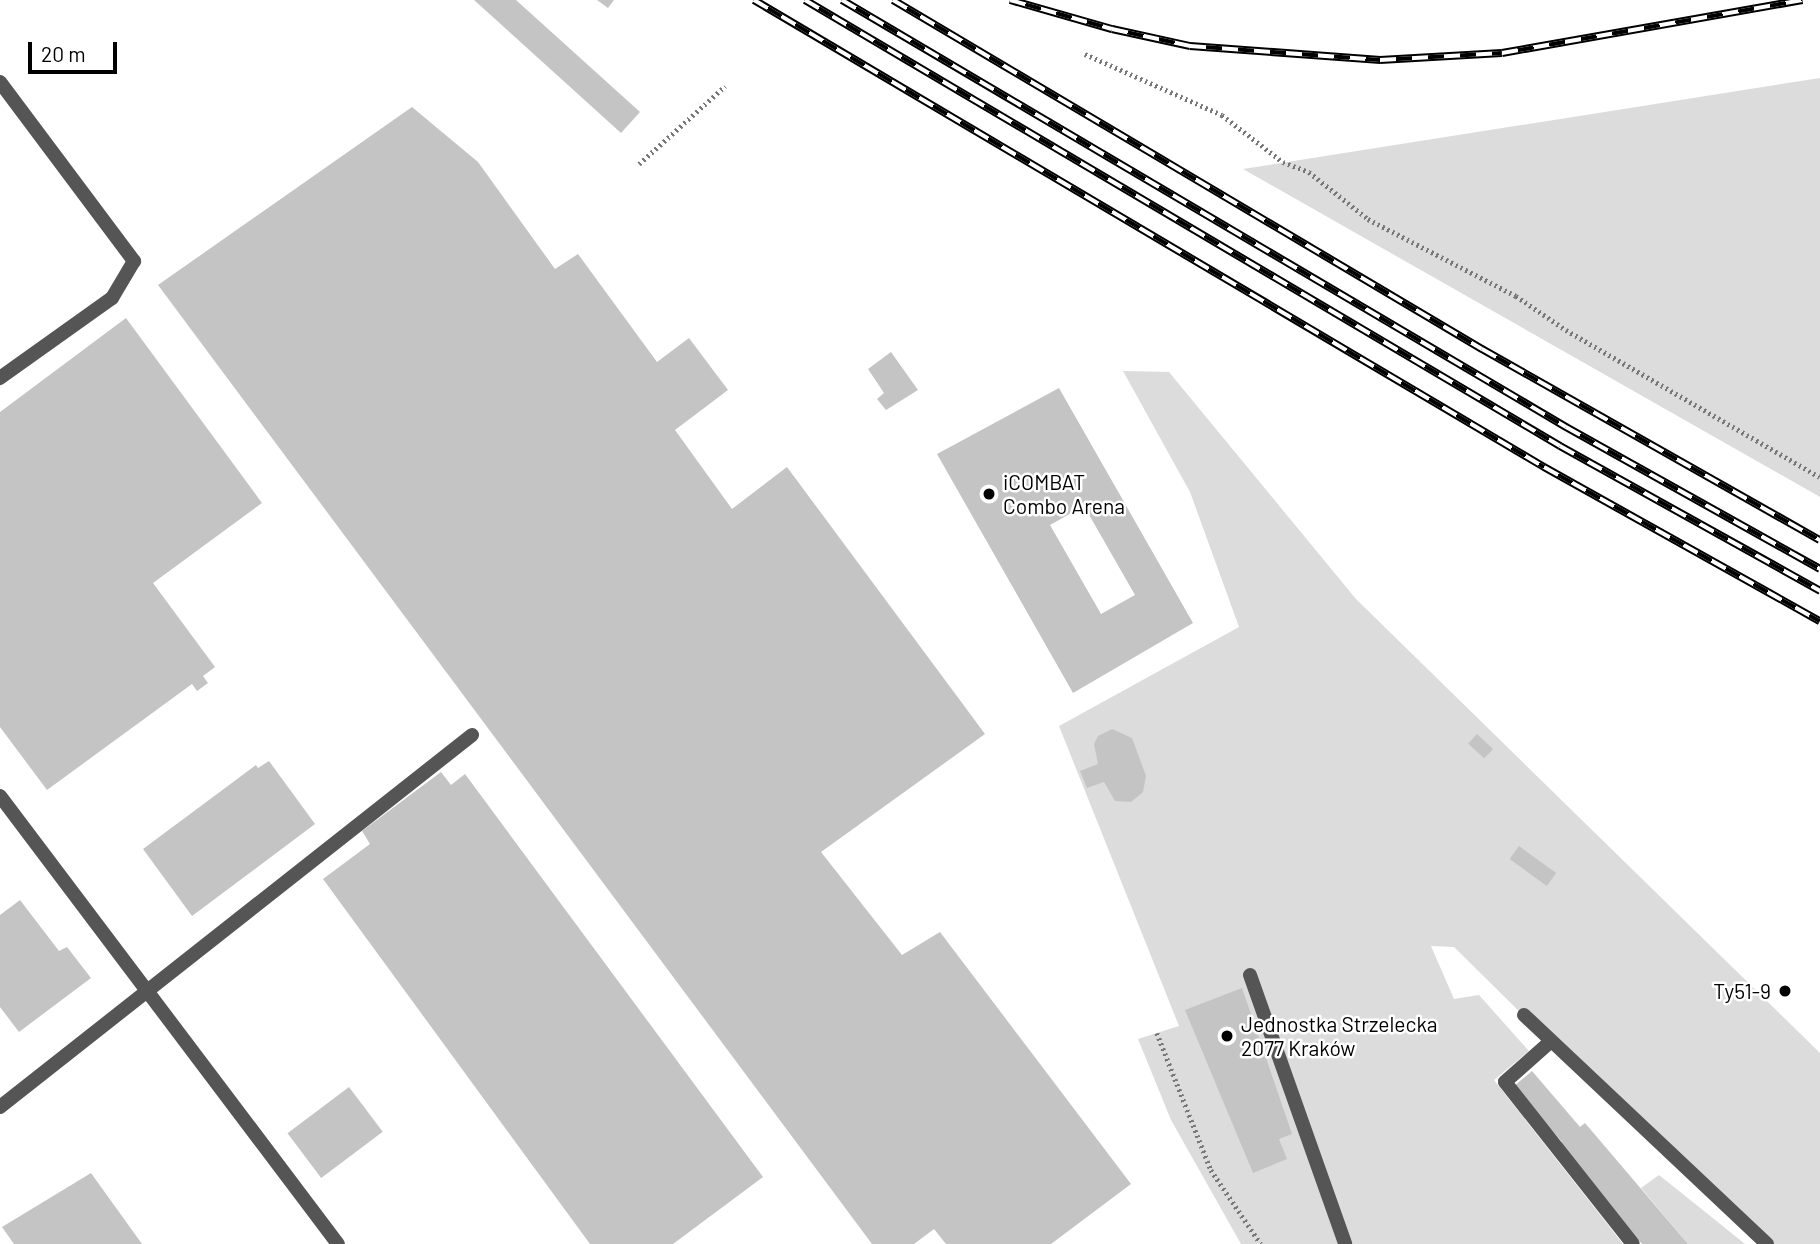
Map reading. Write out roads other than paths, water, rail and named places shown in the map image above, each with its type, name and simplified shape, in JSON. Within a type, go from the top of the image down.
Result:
[{"type":"lane","points":[[0,82],[134,261],[112,298],[0,378]]},
{"type":"lane","points":[[0,1107],[472,735]]},
{"type":"lane","points":[[0,796],[338,1244]]},
{"type":"lane","points":[[1250,975],[1345,1244]]},
{"type":"lane","points":[[1524,1015],[1767,1244]]},
{"type":"lane","points":[[1550,1042],[1505,1082],[1633,1244]]},
{"type":"railway","points":[[754,0],[1544,467],[1820,621]]},
{"type":"railway","points":[[805,0],[1560,446],[1820,591]]},
{"type":"railway","points":[[842,0],[1566,427],[1820,569]]},
{"type":"railway","points":[[893,0],[1482,349],[1820,540]]},
{"type":"railway","points":[[1010,0],[1112,29],[1190,46],[1380,60],[1502,53],[1802,0]]},
{"type":"place","name":"iCOMBAT Combo Arena","points":[[989,494]]},
{"type":"place","name":"Ty51-9","points":[[1785,991]]},
{"type":"place","name":"Jednostka Strzelecka 2077 Kraków","points":[[1227,1036]]}]
